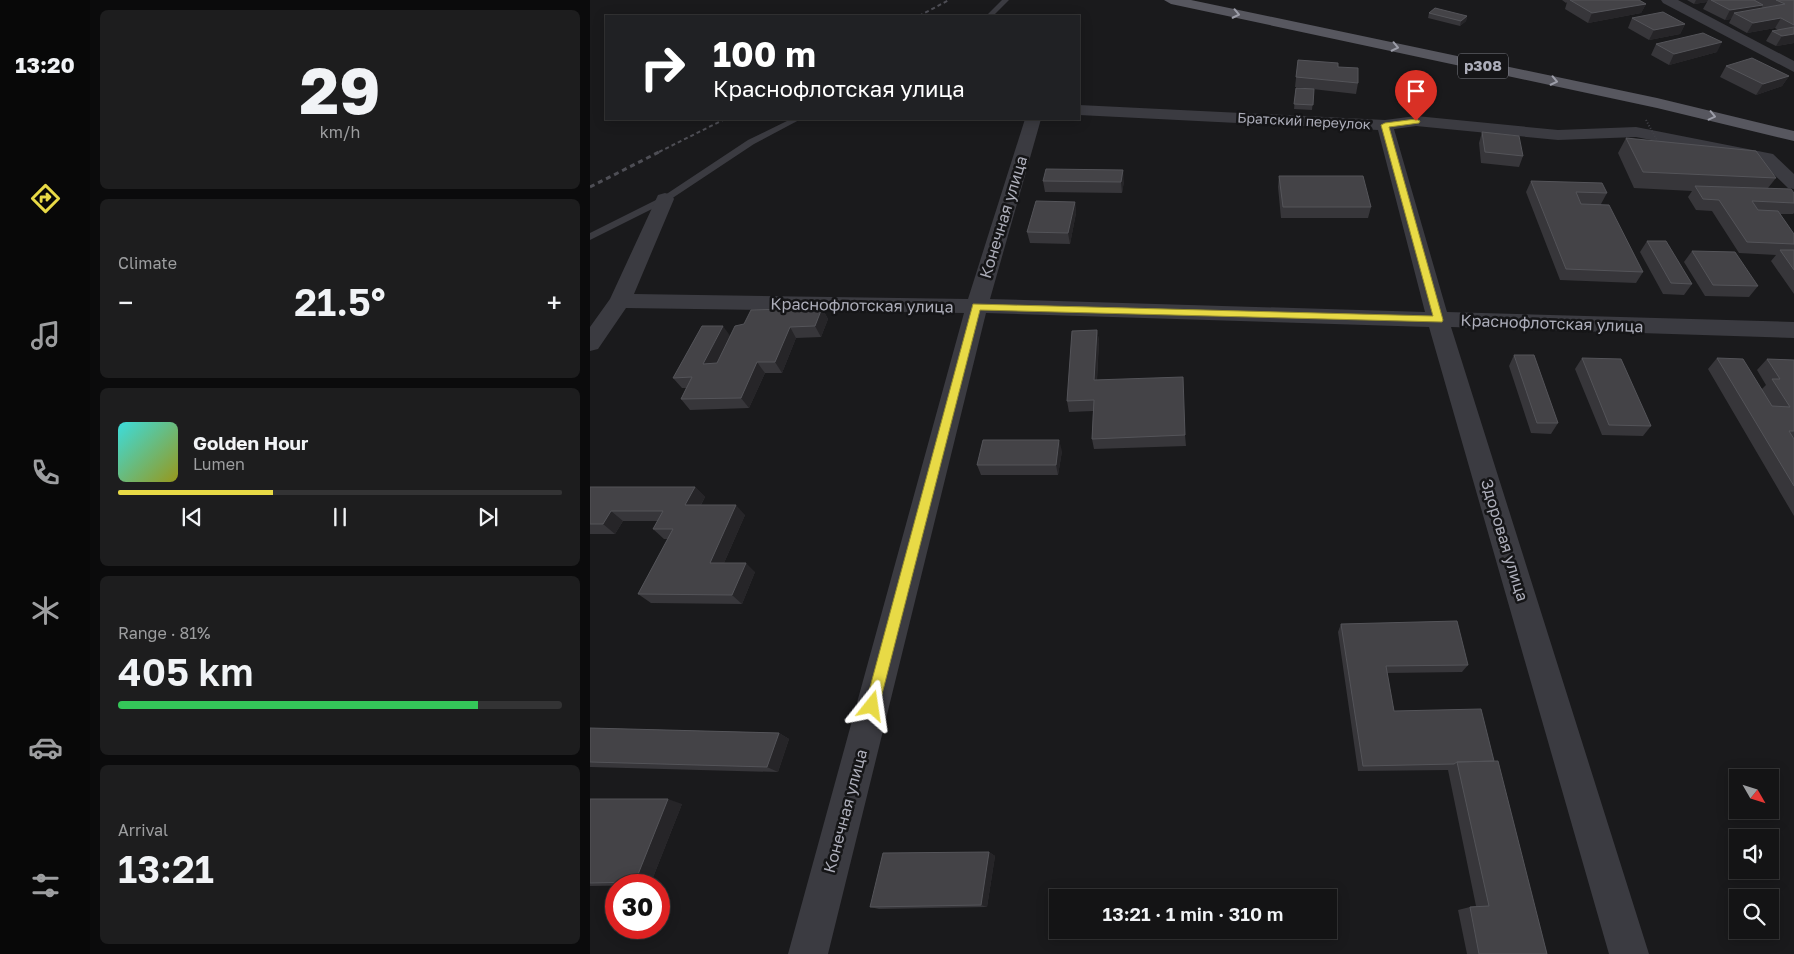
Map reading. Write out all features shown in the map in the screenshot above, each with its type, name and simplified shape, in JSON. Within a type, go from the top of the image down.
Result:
[{"type":"main road","name":"p308","points":[[1171,0],[1657,103],[1794,136]]},
{"type":"main road","points":[[1240,0],[1315,15]]},
{"type":"street","points":[[1668,0],[1794,67]]},
{"type":"street","name":"Братский переулок","points":[[1080,110],[1385,125],[1416,121],[1558,135],[1636,132],[1767,158],[1794,184]]},
{"type":"street","name":"Конечная улица","points":[[808,954],[976,306],[1033,120]]},
{"type":"street","name":"Здоровая улица","points":[[1385,125],[1438,320],[1629,954]]},
{"type":"street","points":[[590,343],[620,301],[665,199]]},
{"type":"street","name":"Краснофлотская улица","points":[[620,301],[976,306],[1794,330]]},
{"type":"lane","points":[[990,15],[1006,0]]},
{"type":"lane","points":[[590,237],[665,199],[752,142],[795,120]]},
{"type":"path","points":[[1646,120],[1661,148]]},
{"type":"building","points":[[1570,0],[1639,0],[1646,4],[1592,13]]},
{"type":"building","points":[[1711,0],[1754,0],[1763,5],[1730,10]]},
{"type":"building","points":[[1776,0],[1794,0],[1794,25],[1781,18],[1753,23],[1734,13],[1785,4]]},
{"type":"building","points":[[1435,8],[1467,16],[1461,21],[1429,13]]},
{"type":"building","points":[[1663,12],[1685,24],[1654,30],[1632,18]]},
{"type":"building","points":[[1794,27],[1794,34],[1782,36],[1772,31]]},
{"type":"building","points":[[1703,33],[1722,42],[1674,54],[1656,44]]},
{"type":"building","points":[[1752,58],[1789,76],[1763,84],[1726,66]]},
{"type":"building","points":[[1298,60],[1338,63],[1338,67],[1358,68],[1358,83],[1296,77]]},
{"type":"building","points":[[1296,88],[1314,89],[1313,105],[1294,104]]},
{"type":"building","points":[[1482,132],[1519,136],[1523,156],[1485,152]]},
{"type":"building","points":[[1626,138],[1756,151],[1776,178],[1643,172]]},
{"type":"building","points":[[1046,169],[1123,170],[1121,182],[1043,181]]},
{"type":"building","points":[[1279,176],[1363,176],[1371,207],[1283,207]]},
{"type":"building","points":[[1531,181],[1602,183],[1607,193],[1576,192],[1581,204],[1609,205],[1643,272],[1566,269]]},
{"type":"building","points":[[1695,186],[1791,189],[1794,193],[1794,203],[1752,201],[1758,210],[1778,211],[1794,234],[1794,244],[1747,242],[1719,200],[1703,199]]},
{"type":"building","points":[[1036,201],[1075,202],[1068,233],[1027,232]]},
{"type":"building","points":[[1647,241],[1666,241],[1692,284],[1671,283]]},
{"type":"building","points":[[1780,250],[1794,250],[1794,270]]},
{"type":"building","points":[[1692,251],[1735,252],[1758,286],[1713,285]]},
{"type":"building","points":[[822,308],[815,326],[790,327],[775,362],[757,362],[741,398],[681,399],[692,377],[673,378],[702,326],[723,326],[703,364],[717,363],[735,326],[744,324],[751,310]]},
{"type":"building","points":[[1097,330],[1094,380],[1183,377],[1185,435],[1092,439],[1094,400],[1067,401],[1072,331]]},
{"type":"building","points":[[1514,355],[1534,355],[1558,423],[1537,423]]},
{"type":"building","points":[[1582,358],[1621,359],[1651,426],[1609,425]]},
{"type":"building","points":[[1717,358],[1743,359],[1772,406],[1790,407],[1772,379],[1780,379],[1767,359],[1794,360],[1794,431],[1789,431],[1794,439],[1794,486]]},
{"type":"building","points":[[983,440],[1059,440],[1056,465],[977,465]]},
{"type":"building","points":[[590,487],[695,487],[685,505],[736,505],[710,563],[746,563],[732,595],[638,594],[673,529],[653,529],[663,511],[611,511],[603,524],[590,524]]},
{"type":"building","points":[[1457,621],[1468,665],[1386,666],[1394,711],[1481,709],[1494,761],[1363,766],[1341,624]]},
{"type":"building","points":[[590,728],[779,733],[767,767],[590,762]]},
{"type":"building","points":[[1498,761],[1547,954],[1479,954],[1470,907],[1489,906],[1457,762]]},
{"type":"building","points":[[590,799],[668,799],[638,874],[605,874],[605,883],[590,883]]},
{"type":"building","points":[[989,852],[981,905],[870,907],[883,853]]},
{"type":"railway","points":[[921,15],[949,0]]},
{"type":"railway","points":[[661,151],[723,120]]},
{"type":"railway","points":[[590,187],[661,151]]},
{"type":"route","points":[[872,706],[976,306],[1438,320],[1385,125],[1416,121]]}]
